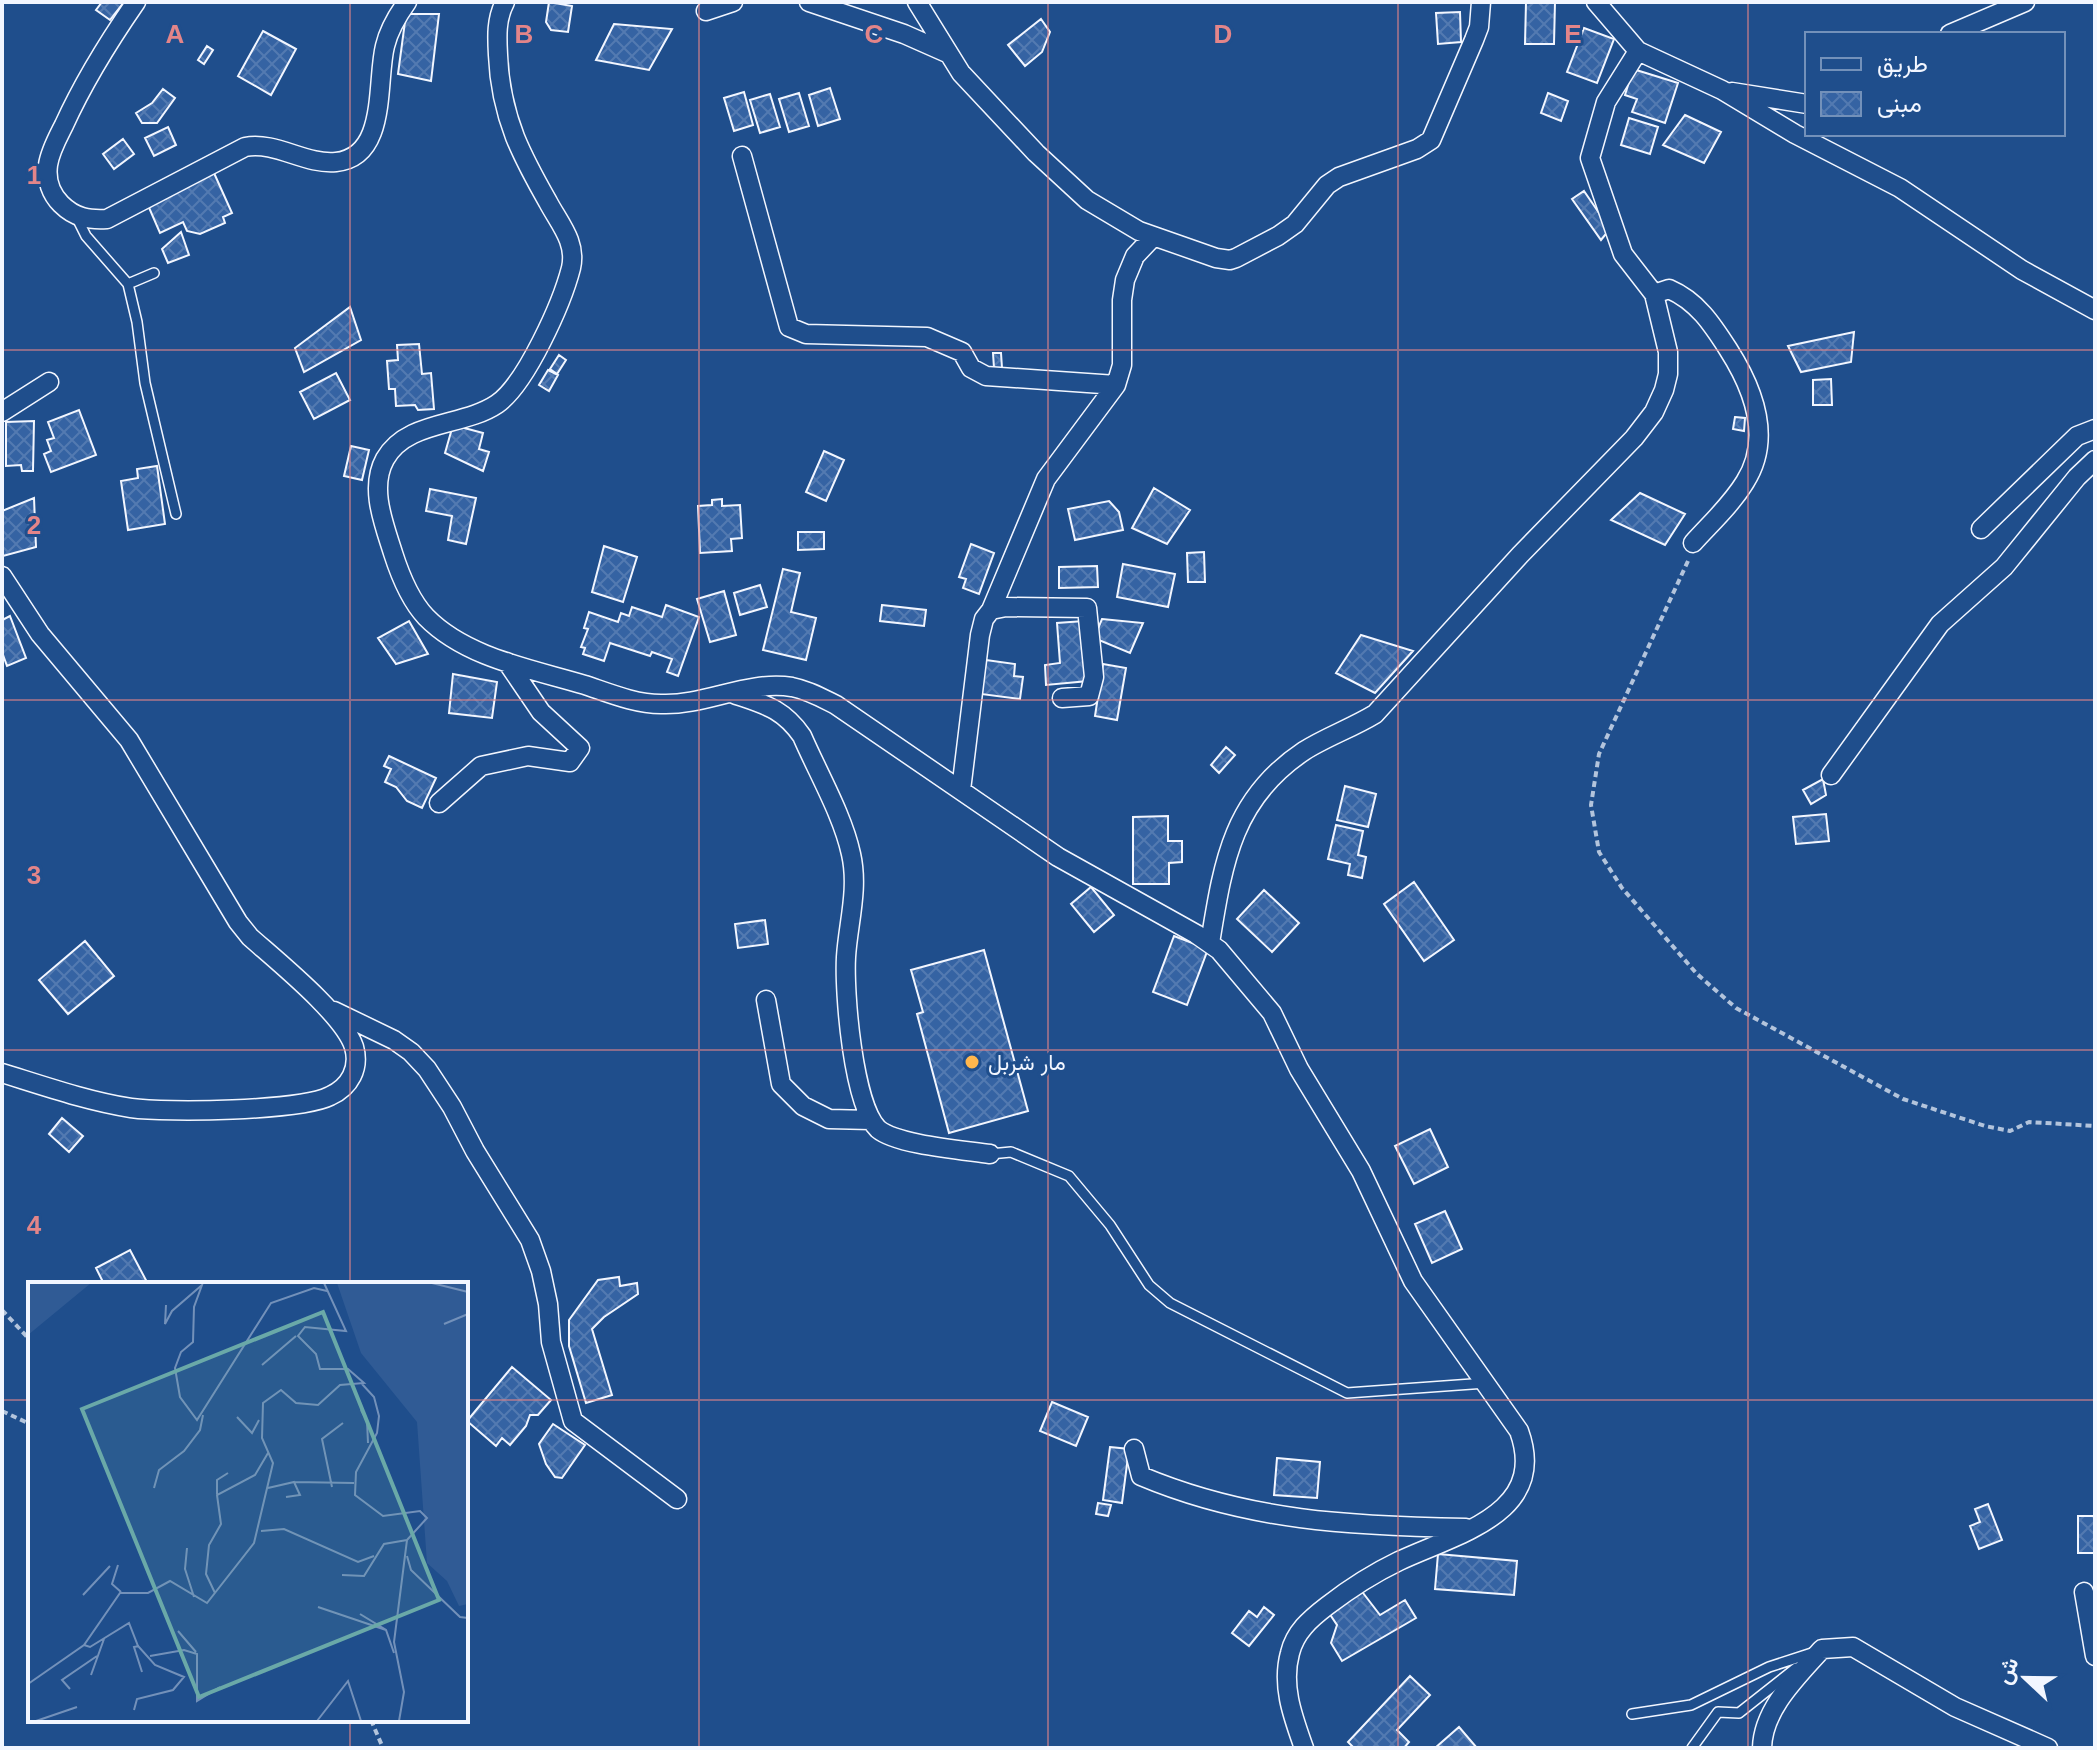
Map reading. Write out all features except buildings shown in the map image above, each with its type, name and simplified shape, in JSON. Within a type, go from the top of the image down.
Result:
[{"type":"street","points":[[136,2],[104,48],[76,98],[47,167],[49,184],[63,207],[88,220],[107,219],[251,146],[324,162],[347,160],[367,144],[374,131],[385,43],[390,28],[407,2]]},
{"type":"street","points":[[505,2],[497,33],[499,80],[515,138],[568,236],[572,264],[547,329],[515,386],[482,412],[411,435],[396,445],[385,460],[379,478],[380,506],[394,556],[416,604],[434,624],[471,648],[507,662],[650,704],[693,701],[778,686],[792,687],[836,705],[1058,857],[1210,943],[1272,1013],[1299,1069],[1361,1171],[1413,1281],[1519,1431],[1526,1461],[1521,1483],[1503,1510],[1473,1529],[1399,1561],[1362,1582],[1335,1600],[1302,1629],[1290,1651],[1286,1685],[1304,1748]]},
{"type":"street","points":[[706,11],[733,2]]},
{"type":"street","points":[[809,2],[904,34],[947,53]]},
{"type":"street","points":[[917,2],[961,73],[1087,200],[1116,220],[1153,237],[1216,258],[1236,258],[1295,224],[1332,181],[1424,146],[1435,134],[1467,59],[1479,27],[1481,2]]},
{"type":"street","points":[[1596,2],[1638,51],[1722,90],[1795,134],[1900,188],[2022,270],[2095,310]]},
{"type":"street","points":[[1955,32],[2025,2]]},
{"type":"street","points":[[1210,943],[1226,855],[1241,819],[1257,794],[1281,768],[1307,749],[1375,714],[1520,555],[1634,438],[1654,412],[1664,390],[1668,363],[1654,294],[1623,254],[1590,158],[1606,102],[1638,51]]},
{"type":"street","points":[[1722,90],[1805,104]]},
{"type":"street","points":[[742,156],[789,327],[806,334],[927,337],[962,352],[971,368],[986,376],[1116,385]]},
{"type":"street","points":[[961,790],[984,619],[991,610],[1046,479],[1116,385],[1122,365],[1125,280],[1135,256],[1153,237]]},
{"type":"street","points":[[1654,294],[1669,289],[1695,304],[1712,323],[1745,375],[1757,408],[1759,429],[1755,457],[1747,479],[1693,543]]},
{"type":"street","points":[[2,412],[49,382]]},
{"type":"street","points":[[1981,529],[2077,436],[2095,429]]},
{"type":"street","points":[[1831,775],[1940,624],[2004,567],[2077,477],[2095,460]]},
{"type":"street","points":[[2,576],[40,634],[129,740],[238,922],[348,1031],[357,1063],[353,1076],[340,1091],[327,1098],[299,1104],[170,1111],[131,1108],[2,1073]]},
{"type":"street","points":[[991,610],[1006,607],[1087,608],[1094,677],[1089,696],[1062,698]]},
{"type":"street","points":[[439,803],[481,766],[528,756],[570,762],[580,748],[541,712],[507,662]]},
{"type":"street","points":[[731,693],[774,708],[793,723],[802,736],[847,839],[853,873],[851,923],[845,960],[848,1008],[855,1066],[871,1120],[877,1128],[895,1139],[990,1154]]},
{"type":"street","points":[[766,1000],[781,1084],[803,1106],[829,1119],[871,1120]]},
{"type":"street","points":[[325,1007],[394,1040],[427,1069],[530,1240],[541,1271],[551,1342],[573,1421],[677,1499]]},
{"type":"street","points":[[1134,1449],[1141,1476],[1185,1495],[1257,1513],[1314,1521],[1473,1529]]},
{"type":"street","points":[[2084,1592],[2095,1656]]},
{"type":"street","points":[[1762,1748],[1766,1722],[1775,1706],[1822,1649],[1853,1647],[1955,1707],[2048,1748]]},
{"type":"lane","points":[[75,215],[86,236],[128,284],[137,322],[145,383],[176,514]]},
{"type":"lane","points":[[128,284],[154,273]]},
{"type":"lane","points":[[990,1154],[1011,1152],[1069,1176],[1110,1225],[1149,1285],[1170,1303],[1347,1393],[1486,1383]]},
{"type":"lane","points":[[1632,1714],[1691,1705],[1769,1667],[1822,1649]]},
{"type":"lane","points":[[1692,1748],[1718,1712],[1739,1713],[1822,1649]]},
{"type":"path","points":[[1693,543],[1687,563],[1599,754],[1591,805],[1599,852],[1622,888],[1697,974],[1736,1008],[1903,1099],[2010,1131],[2029,1122],[2095,1126]]},
{"type":"path","points":[[2,1310],[28,1338]]},
{"type":"path","points":[[2,1411],[28,1423]]},
{"type":"path","points":[[372,1722],[383,1748]]},
{"type":"place","name":"مار شربل","points":[[972,1062]]}]
